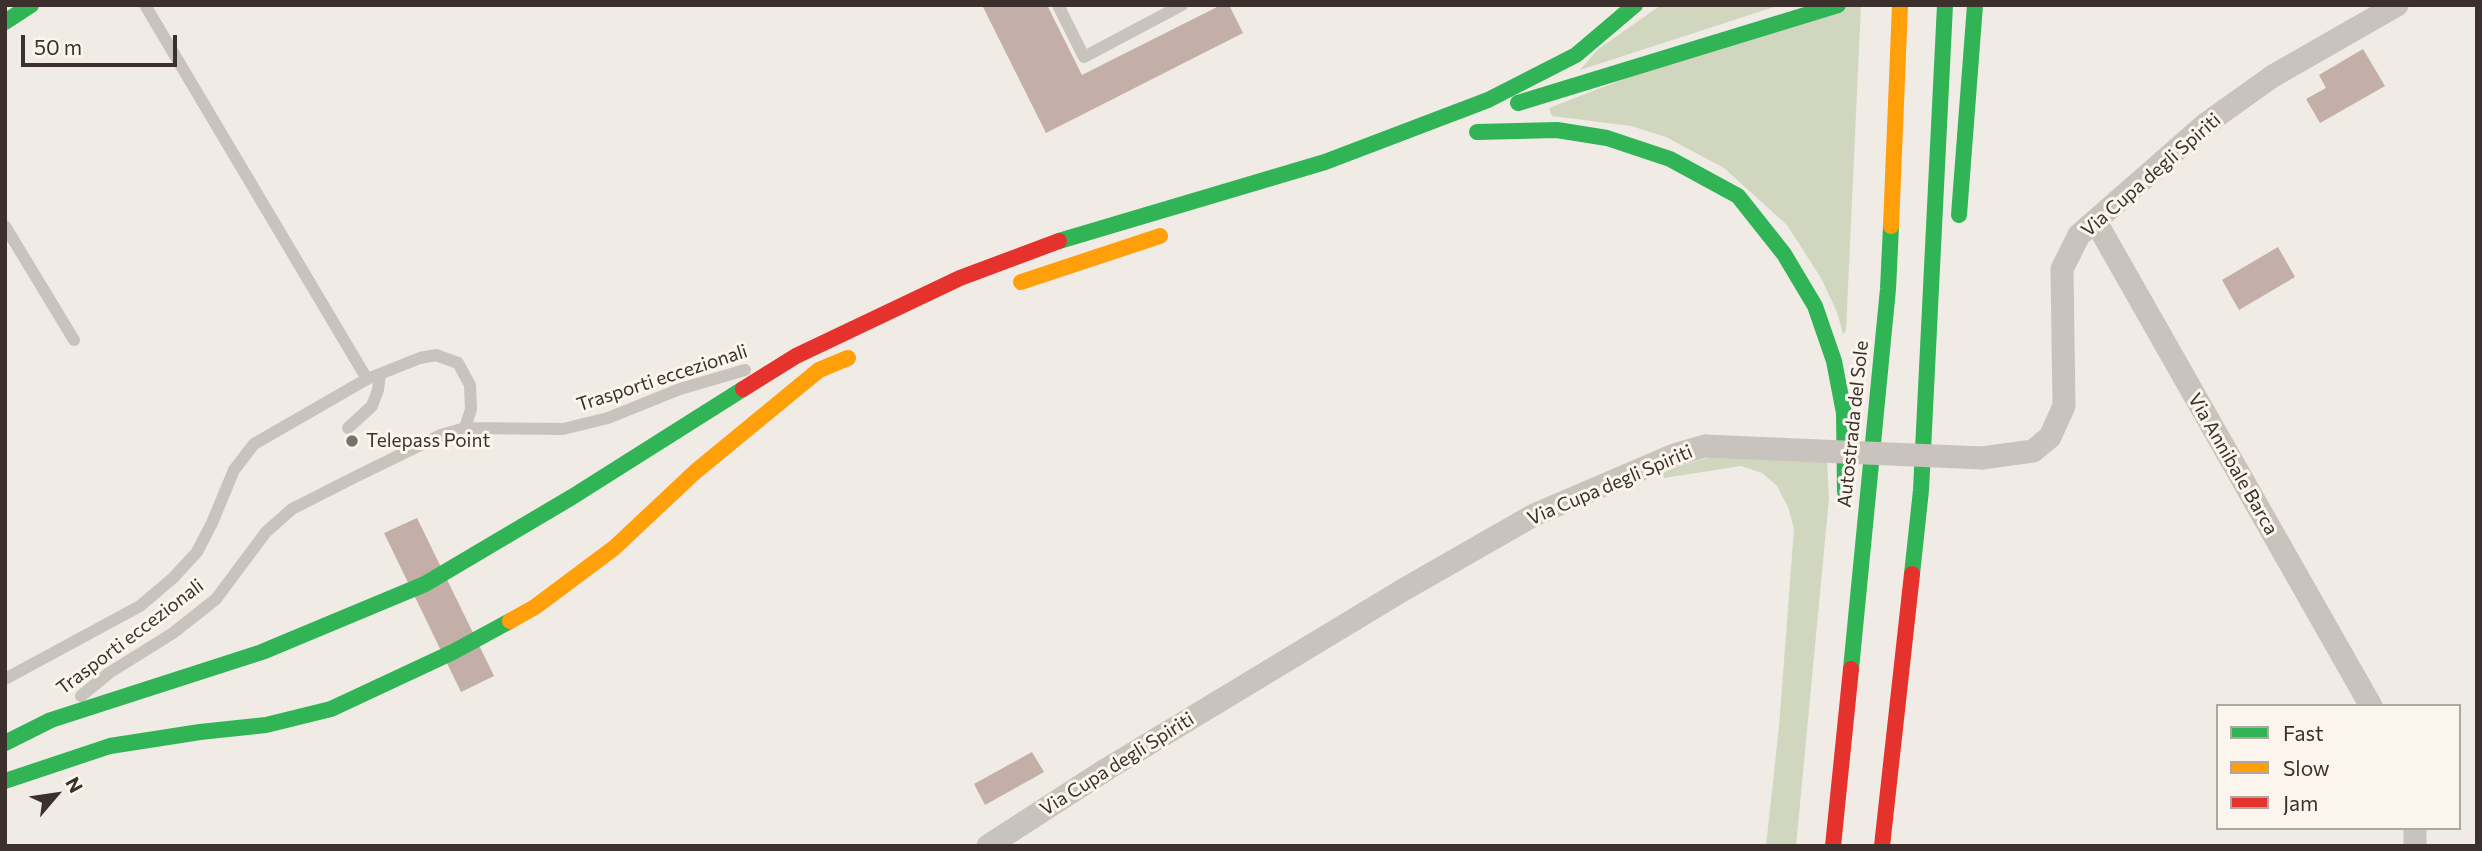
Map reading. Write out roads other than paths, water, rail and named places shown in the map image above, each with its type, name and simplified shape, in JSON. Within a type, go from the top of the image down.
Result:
[{"type":"main road","points":[[5,22],[32,5]]},
{"type":"main road","points":[[5,743],[51,720],[262,652],[425,583],[572,497],[796,356],[960,278],[1080,233],[1325,162],[1488,100],[1576,55],[1635,5]]},
{"type":"main road","points":[[1399,134],[1543,97],[1838,5]]},
{"type":"main road","name":"Autostrada del Sole","points":[[1833,846],[1888,289],[1900,5]]},
{"type":"main road","points":[[1921,491],[1945,5]]},
{"type":"main road","points":[[1958,229],[1975,5]]},
{"type":"main road","points":[[1543,97],[1470,134],[1557,130],[1607,138],[1670,159],[1738,196],[1784,254],[1815,306],[1834,361],[1843,413],[1845,509]]},
{"type":"main road","points":[[1010,285],[1179,230]]},
{"type":"main road","points":[[5,781],[110,746],[266,725],[331,709],[453,652],[535,607],[614,548],[695,472],[820,370],[858,353]]},
{"type":"main road","points":[[1882,846],[1921,491],[1944,353]]},
{"type":"main road","points":[[1846,550],[1849,684]]},
{"type":"street","name":"Via Cupa degli Spiriti","points":[[988,846],[1107,769],[1391,597],[1534,515],[1674,455],[1705,446],[1982,458],[2033,451],[2050,437],[2064,406],[2062,269],[2079,235],[2207,123],[2273,76],[2397,5]]},
{"type":"street","name":"Via Annibale Barca","points":[[2096,222],[2370,704]]},
{"type":"lane","points":[[145,5],[374,376],[379,390],[372,406],[348,428]]},
{"type":"lane","points":[[1058,5],[1084,57],[1182,5]]},
{"type":"lane","points":[[5,226],[74,340]]},
{"type":"lane","points":[[5,679],[140,606],[173,579],[197,552],[234,470],[254,444],[374,376],[420,358],[436,355],[458,363],[470,384],[471,409],[465,428]]},
{"type":"lane","name":"Trasporti eccezionali","points":[[51,720],[109,673],[173,633],[216,599],[267,532],[292,509],[442,435],[465,428],[563,429],[608,418],[680,389],[796,356]]},
{"type":"place","name":"Telepass Point","points":[[352,441]]}]
